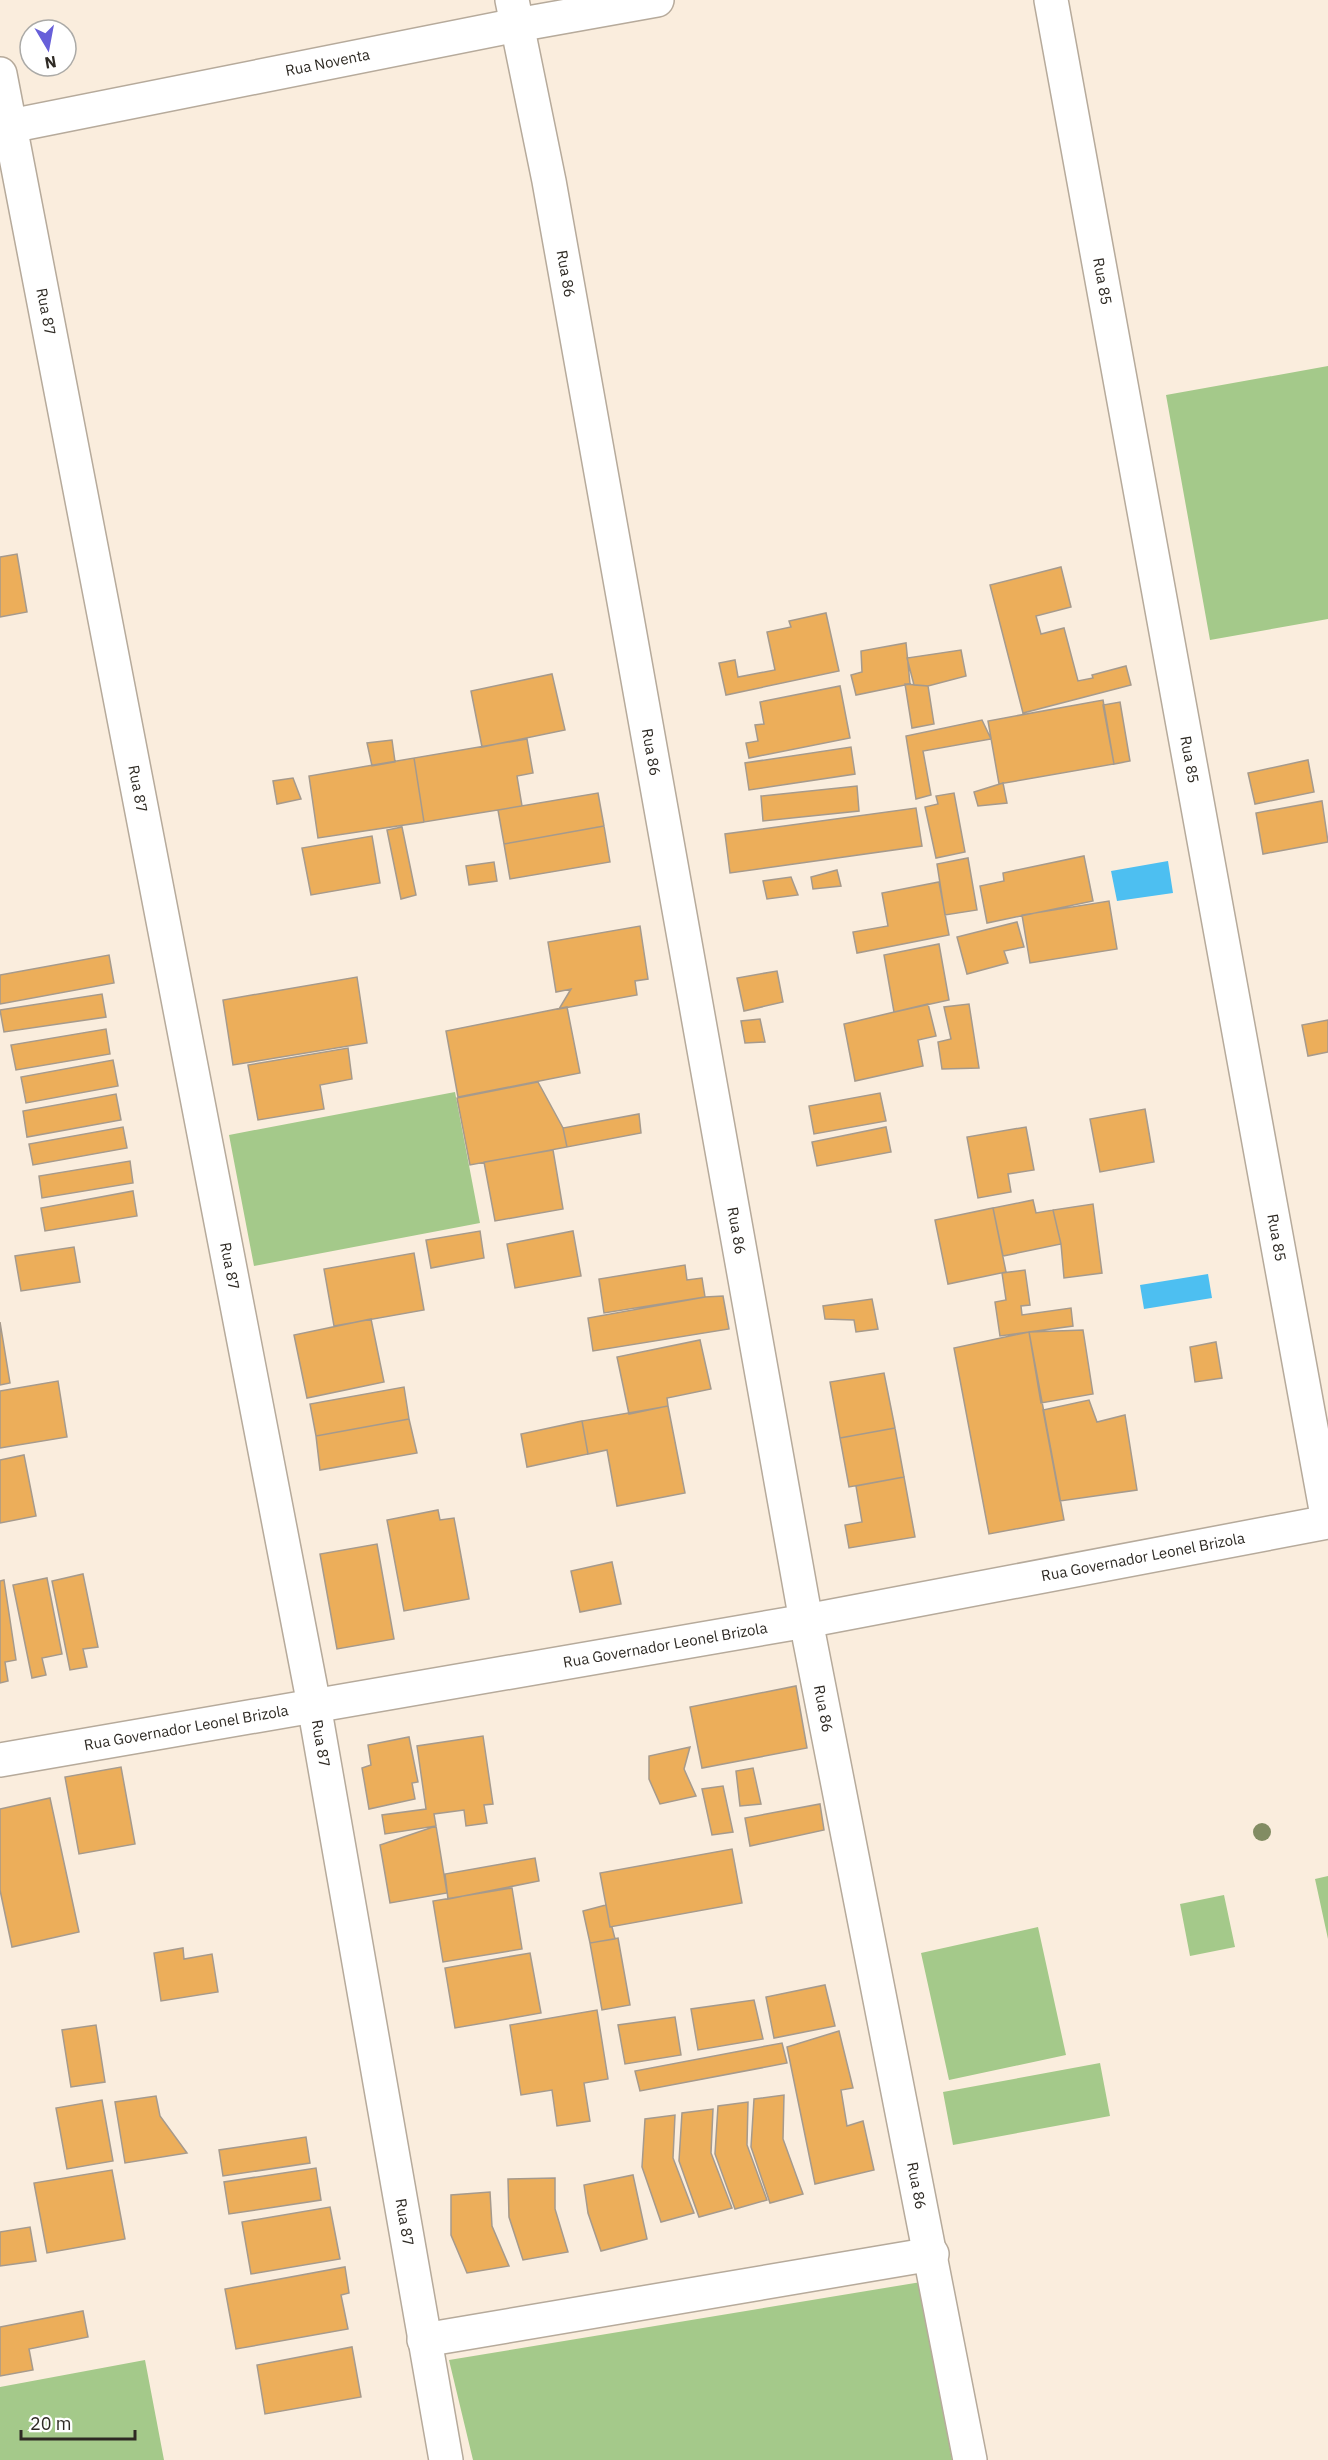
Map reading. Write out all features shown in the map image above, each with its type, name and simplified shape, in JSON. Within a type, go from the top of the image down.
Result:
[{"type":"street","name":"Rua Noventa","points":[[5,127],[515,12],[657,0]]},
{"type":"street","name":"Rua 85","points":[[1051,0],[1328,1521]]},
{"type":"street","name":"Rua 86","points":[[515,12],[549,181],[806,1621],[932,2254],[970,2460]]},
{"type":"street","name":"Rua 87","points":[[0,74],[5,127],[314,1705],[446,2460]]},
{"type":"street","name":"Rua Governador Leonel Brizola","points":[[0,1760],[806,1621],[1328,1521]]},
{"type":"street","points":[[424,2340],[932,2254]]},
{"type":"green space","points":[[1328,366],[1328,619],[1210,640],[1166,395]]},
{"type":"green space","points":[[455,1092],[480,1223],[254,1266],[229,1135]]},
{"type":"green space","points":[[1328,1876],[1328,1939],[1315,1879]]},
{"type":"green space","points":[[1224,1895],[1235,1947],[1190,1956],[1180,1904]]},
{"type":"green space","points":[[1038,1927],[1066,2055],[949,2080],[921,1953]]},
{"type":"green space","points":[[1100,2063],[1110,2116],[953,2145],[943,2092]]},
{"type":"green space","points":[[921,2282],[952,2460],[473,2460],[449,2360]]},
{"type":"green space","points":[[145,2360],[164,2460],[0,2460],[0,2387]]},
{"type":"water","points":[[1168,861],[1173,893],[1117,901],[1111,871]]},
{"type":"water","points":[[1208,1274],[1212,1298],[1144,1309],[1140,1285]]},
{"type":"building","points":[[17,554],[27,612],[0,617],[0,557]]},
{"type":"building","points":[[1061,567],[1071,607],[1036,616],[1041,634],[1064,628],[1078,681],[1126,666],[1131,685],[1023,713],[990,585]]},
{"type":"building","points":[[826,613],[839,671],[726,695],[719,663],[735,660],[738,677],[775,670],[767,632],[791,627],[789,621]]},
{"type":"building","points":[[906,643],[910,684],[856,695],[851,675],[862,672],[861,651]]},
{"type":"building","points":[[961,650],[966,676],[928,686],[914,685],[907,658]]},
{"type":"building","points":[[552,674],[565,730],[482,747],[471,691]]},
{"type":"building","points":[[905,684],[928,686],[934,724],[912,728]]},
{"type":"building","points":[[840,686],[850,738],[749,758],[746,743],[758,741],[755,725],[764,724],[760,702]]},
{"type":"building","points":[[1103,700],[1114,764],[999,784],[988,721]]},
{"type":"building","points":[[1120,702],[1130,761],[1114,764],[1103,705]]},
{"type":"building","points":[[982,720],[991,739],[923,751],[931,795],[916,799],[906,736]]},
{"type":"building","points":[[527,739],[533,773],[517,776],[522,806],[424,822],[414,758]]},
{"type":"building","points":[[392,740],[395,762],[372,766],[367,743]]},
{"type":"building","points":[[851,747],[855,774],[749,790],[745,763]]},
{"type":"building","points":[[414,758],[424,822],[318,838],[309,776]]},
{"type":"building","points":[[1308,760],[1314,792],[1255,804],[1248,773]]},
{"type":"building","points":[[293,778],[301,799],[277,804],[273,781]]},
{"type":"building","points":[[1003,783],[1007,803],[978,806],[974,792]]},
{"type":"building","points":[[857,786],[859,811],[763,821],[761,796]]},
{"type":"building","points":[[598,793],[604,826],[504,844],[498,810]]},
{"type":"building","points":[[954,793],[965,852],[936,858],[925,807],[938,804],[936,796]]},
{"type":"building","points":[[1322,801],[1328,842],[1263,854],[1256,813]]},
{"type":"building","points":[[916,808],[922,846],[730,873],[725,834]]},
{"type":"building","points":[[604,826],[610,862],[510,879],[504,844]]},
{"type":"building","points":[[402,827],[416,895],[401,899],[387,830]]},
{"type":"building","points":[[372,836],[380,883],[311,895],[302,848]]},
{"type":"building","points":[[1084,856],[1093,901],[987,923],[980,886],[1004,881],[1003,873]]},
{"type":"building","points":[[968,858],[977,910],[945,915],[937,864]]},
{"type":"building","points":[[494,862],[497,881],[469,885],[466,866]]},
{"type":"building","points":[[837,870],[841,886],[813,889],[811,877]]},
{"type":"building","points":[[791,877],[798,895],[767,899],[763,881]]},
{"type":"building","points":[[939,882],[949,935],[857,953],[853,932],[888,926],[882,893]]},
{"type":"building","points":[[1109,901],[1117,949],[1030,963],[1022,915]]},
{"type":"building","points":[[1017,922],[1024,947],[1004,951],[1008,963],[967,974],[957,937]]},
{"type":"building","points":[[640,926],[648,979],[635,981],[637,995],[559,1009],[571,989],[556,992],[548,942]]},
{"type":"building","points":[[939,944],[949,1000],[894,1012],[884,955]]},
{"type":"building","points":[[109,955],[114,983],[0,1004],[0,975]]},
{"type":"building","points":[[777,971],[783,1002],[744,1011],[737,978]]},
{"type":"building","points":[[357,977],[367,1043],[233,1065],[223,1000]]},
{"type":"building","points":[[102,994],[106,1017],[4,1032],[0,1010]]},
{"type":"building","points":[[928,1004],[936,1036],[918,1040],[923,1066],[855,1081],[844,1024]]},
{"type":"building","points":[[969,1004],[979,1068],[942,1069],[938,1042],[951,1039],[944,1007]]},
{"type":"building","points":[[567,1007],[580,1073],[458,1097],[446,1031]]},
{"type":"building","points":[[760,1019],[765,1042],[745,1043],[741,1021]]},
{"type":"building","points":[[1328,1020],[1328,1052],[1308,1056],[1302,1025]]},
{"type":"building","points":[[106,1029],[110,1054],[16,1070],[11,1045]]},
{"type":"building","points":[[348,1048],[352,1079],[320,1085],[324,1109],[258,1120],[248,1065]]},
{"type":"building","points":[[113,1060],[118,1086],[26,1103],[21,1077]]},
{"type":"building","points":[[538,1082],[563,1128],[567,1147],[470,1165],[457,1098]]},
{"type":"building","points":[[880,1093],[886,1121],[814,1134],[809,1106]]},
{"type":"building","points":[[116,1094],[121,1120],[27,1137],[23,1111]]},
{"type":"building","points":[[1145,1109],[1154,1162],[1100,1172],[1090,1119]]},
{"type":"building","points":[[639,1114],[641,1133],[567,1147],[563,1128]]},
{"type":"building","points":[[123,1127],[127,1148],[33,1165],[29,1144]]},
{"type":"building","points":[[886,1127],[891,1152],[817,1166],[812,1142]]},
{"type":"building","points":[[1026,1127],[1034,1170],[1008,1174],[1011,1192],[978,1198],[967,1137]]},
{"type":"building","points":[[553,1150],[563,1209],[495,1221],[484,1162]]},
{"type":"building","points":[[130,1161],[133,1183],[42,1198],[39,1176]]},
{"type":"building","points":[[133,1191],[137,1216],[45,1231],[41,1208]]},
{"type":"building","points":[[1033,1200],[1036,1213],[1053,1210],[1061,1244],[1003,1256],[993,1208]]},
{"type":"building","points":[[1093,1204],[1102,1273],[1064,1278],[1061,1244],[1053,1210]]},
{"type":"building","points":[[993,1208],[1006,1272],[948,1284],[935,1220]]},
{"type":"building","points":[[480,1231],[484,1258],[431,1268],[426,1240]]},
{"type":"building","points":[[573,1231],[581,1276],[515,1288],[507,1244]]},
{"type":"building","points":[[74,1247],[80,1282],[21,1291],[15,1256]]},
{"type":"building","points":[[414,1253],[424,1310],[334,1326],[324,1269]]},
{"type":"building","points":[[685,1265],[687,1280],[702,1278],[705,1297],[604,1313],[599,1279]]},
{"type":"building","points":[[1025,1270],[1030,1305],[1021,1306],[1022,1315],[1071,1308],[1073,1326],[1000,1336],[995,1302],[1006,1300],[1002,1273]]},
{"type":"building","points":[[723,1296],[729,1329],[593,1351],[588,1318],[705,1297]]},
{"type":"building","points":[[872,1299],[878,1329],[856,1332],[854,1320],[825,1319],[823,1306]]},
{"type":"building","points":[[371,1319],[384,1382],[307,1398],[294,1335]]},
{"type":"building","points":[[0,1322],[10,1383],[0,1385]]},
{"type":"building","points":[[1083,1330],[1093,1394],[1041,1403],[1029,1332]]},
{"type":"building","points":[[1029,1332],[1064,1520],[989,1534],[954,1348]]},
{"type":"building","points":[[700,1340],[711,1389],[667,1398],[668,1406],[629,1414],[617,1357]]},
{"type":"building","points":[[1216,1342],[1222,1378],[1195,1382],[1190,1347]]},
{"type":"building","points":[[884,1373],[895,1428],[840,1438],[830,1382]]},
{"type":"building","points":[[58,1381],[67,1437],[0,1448],[0,1391]]},
{"type":"building","points":[[404,1387],[409,1419],[316,1436],[310,1404]]},
{"type":"building","points":[[1089,1400],[1097,1422],[1125,1415],[1137,1490],[1060,1501],[1043,1410]]},
{"type":"building","points":[[668,1406],[685,1493],[617,1506],[607,1450],[588,1454],[582,1421]]},
{"type":"building","points":[[409,1419],[417,1453],[320,1470],[316,1436]]},
{"type":"building","points":[[582,1421],[588,1454],[527,1467],[521,1434]]},
{"type":"building","points":[[895,1428],[904,1477],[849,1487],[840,1438]]},
{"type":"building","points":[[24,1455],[36,1516],[0,1523],[0,1460]]},
{"type":"building","points":[[904,1477],[915,1537],[849,1548],[845,1525],[862,1522],[856,1486]]},
{"type":"building","points":[[438,1510],[440,1520],[454,1518],[469,1599],[404,1611],[387,1520]]},
{"type":"building","points":[[377,1544],[394,1639],[337,1649],[320,1554]]},
{"type":"building","points":[[612,1562],[621,1604],[580,1612],[571,1571]]},
{"type":"building","points":[[83,1574],[98,1647],[83,1649],[87,1667],[70,1670],[52,1581]]},
{"type":"building","points":[[47,1578],[62,1654],[42,1658],[46,1675],[32,1678],[13,1585]]},
{"type":"building","points":[[4,1580],[16,1660],[5,1662],[8,1681],[0,1683],[0,1581]]},
{"type":"building","points":[[796,1686],[807,1748],[702,1768],[690,1707]]},
{"type":"building","points":[[483,1736],[493,1804],[484,1805],[487,1823],[466,1826],[464,1810],[434,1814],[436,1826],[385,1834],[382,1815],[426,1809],[417,1746]]},
{"type":"building","points":[[409,1737],[418,1782],[412,1783],[415,1799],[369,1809],[362,1768],[371,1765],[368,1745]]},
{"type":"building","points":[[690,1747],[684,1769],[696,1796],[660,1804],[649,1779],[649,1756]]},
{"type":"building","points":[[121,1767],[135,1844],[79,1854],[65,1777]]},
{"type":"building","points":[[753,1768],[761,1804],[740,1806],[736,1771]]},
{"type":"building","points":[[723,1786],[733,1832],[712,1835],[702,1789]]},
{"type":"building","points":[[50,1798],[79,1932],[12,1947],[0,1890],[0,1809]]},
{"type":"building","points":[[820,1804],[824,1830],[750,1846],[745,1818]]},
{"type":"building","points":[[436,1826],[447,1893],[390,1903],[380,1845]]},
{"type":"building","points":[[732,1849],[742,1903],[610,1927],[600,1873]]},
{"type":"building","points":[[535,1858],[539,1881],[448,1899],[445,1874]]},
{"type":"building","points":[[512,1888],[522,1949],[443,1962],[433,1901]]},
{"type":"building","points":[[606,1905],[615,1939],[590,1943],[583,1911]]},
{"type":"building","points":[[618,1938],[630,2005],[602,2010],[590,1943]]},
{"type":"building","points":[[183,1948],[184,1959],[212,1954],[218,1992],[161,2001],[154,1953]]},
{"type":"building","points":[[530,1953],[541,2013],[455,2028],[445,1968]]},
{"type":"building","points":[[825,1985],[835,2026],[774,2038],[766,1997]]},
{"type":"building","points":[[754,2000],[763,2039],[698,2050],[691,2009]]},
{"type":"building","points":[[597,2010],[608,2079],[584,2083],[590,2121],[557,2126],[552,2090],[521,2095],[510,2025]]},
{"type":"building","points":[[675,2017],[681,2055],[625,2064],[618,2025]]},
{"type":"building","points":[[96,2025],[105,2082],[71,2087],[62,2030]]},
{"type":"building","points":[[839,2031],[853,2088],[841,2090],[847,2126],[863,2121],[874,2170],[815,2184],[787,2047]]},
{"type":"building","points":[[782,2043],[787,2063],[640,2091],[635,2071]]},
{"type":"building","points":[[784,2095],[783,2139],[803,2194],[770,2203],[751,2147],[754,2099]]},
{"type":"building","points":[[156,2096],[160,2116],[187,2153],[125,2163],[115,2102]]},
{"type":"building","points":[[102,2100],[113,2161],[67,2169],[56,2108]]},
{"type":"building","points":[[748,2102],[747,2145],[767,2200],[735,2209],[715,2154],[718,2106]]},
{"type":"building","points":[[713,2109],[711,2153],[732,2208],[699,2217],[679,2161],[682,2113]]},
{"type":"building","points":[[675,2115],[673,2158],[694,2213],[661,2222],[642,2167],[645,2119]]},
{"type":"building","points":[[306,2137],[310,2163],[223,2176],[219,2150]]},
{"type":"building","points":[[316,2168],[321,2200],[229,2214],[224,2182]]},
{"type":"building","points":[[112,2170],[125,2239],[47,2253],[34,2183]]},
{"type":"building","points":[[633,2175],[647,2239],[601,2251],[588,2213],[584,2185]]},
{"type":"building","points":[[555,2178],[555,2209],[568,2252],[523,2260],[509,2217],[508,2179]]},
{"type":"building","points":[[490,2192],[492,2226],[509,2266],[467,2273],[451,2235],[451,2195]]},
{"type":"building","points":[[330,2207],[340,2259],[251,2274],[242,2222]]},
{"type":"building","points":[[30,2227],[36,2261],[0,2266],[0,2232]]},
{"type":"building","points":[[345,2267],[349,2293],[341,2295],[348,2329],[236,2349],[225,2289]]},
{"type":"building","points":[[83,2311],[88,2337],[29,2349],[33,2370],[0,2376],[0,2327]]},
{"type":"building","points":[[352,2347],[361,2397],[265,2414],[257,2365]]}]
